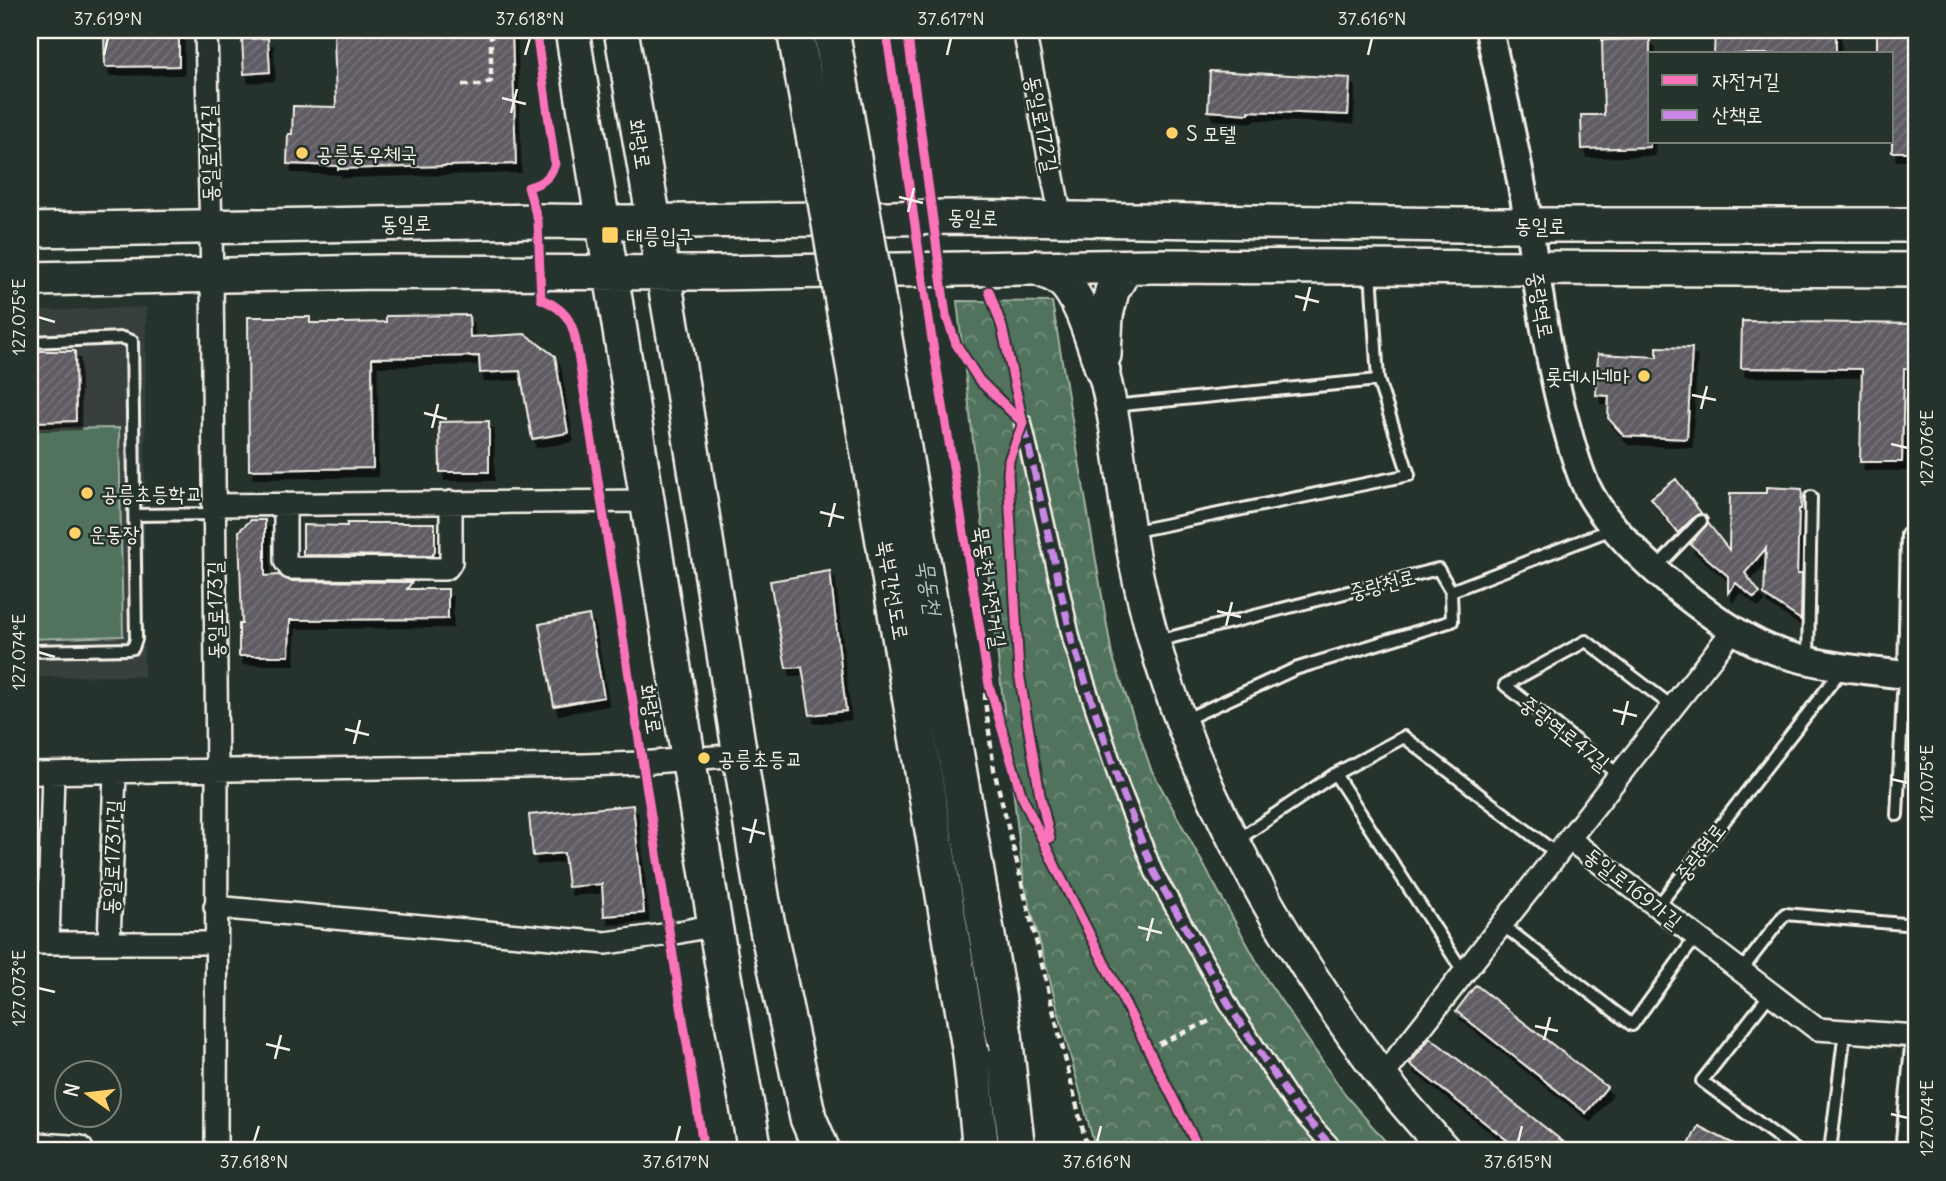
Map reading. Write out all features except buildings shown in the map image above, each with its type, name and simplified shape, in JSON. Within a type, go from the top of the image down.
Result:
[{"type":"highway","name":"북부간선도로","points":[[795,30],[833,238],[971,1054],[981,1151]]},
{"type":"highway","name":"북부간선도로","points":[[831,30],[1004,1035],[1017,1151]]},
{"type":"highway","points":[[763,906],[808,1118],[822,1151]]},
{"type":"main road","name":"화랑로","points":[[572,30],[715,925],[755,1151]]},
{"type":"main road","name":"화랑로","points":[[621,30],[663,273],[802,1151]]},
{"type":"main road","name":"동일로","points":[[30,230],[952,217],[1529,225],[1916,225]]},
{"type":"main road","points":[[1680,270],[1647,253],[1648,241],[1681,225]]},
{"type":"main road","name":"동일로","points":[[30,279],[391,272],[663,273],[1126,267],[1916,270]]},
{"type":"main road","points":[[1102,371],[1106,315],[1112,291],[1126,267]]},
{"type":"main road","points":[[1035,268],[1061,280],[1084,316],[1112,406],[1129,532],[1154,641],[1181,721],[1208,788],[1234,843],[1302,964],[1382,1077],[1446,1151]]},
{"type":"main road","points":[[30,1148],[78,1151]]},
{"type":"street","name":"동일로174길","points":[[206,30],[212,276]]},
{"type":"street","name":"동일로172길","points":[[1024,30],[1061,218]]},
{"type":"street","name":"중랑역로","points":[[1489,30],[1529,225],[1555,379],[1568,434],[1586,487],[1614,528],[1654,570],[1734,629],[1770,649],[1808,660],[1910,675]]},
{"type":"street","name":"동일로173길","points":[[212,276],[216,1151]]},
{"type":"street","points":[[1023,423],[1072,641],[1121,789],[1154,872],[1232,1010],[1294,1105],[1336,1151]]},
{"type":"street","points":[[213,510],[285,504],[648,501]]},
{"type":"street","points":[[285,504],[285,561],[290,568],[444,569],[451,562],[451,502]]},
{"type":"street","name":"중랑역로47길","points":[[1382,1077],[1734,629]]},
{"type":"street","name":"화랑로","points":[[216,771],[584,765],[738,755]]},
{"type":"street","name":"동일로173가길","points":[[30,773],[216,771]]},
{"type":"street","name":"동일로173가길","points":[[109,943],[115,772]]},
{"type":"street","points":[[52,773],[39,943],[216,943]]},
{"type":"street","name":"동일로169가길","points":[[1563,847],[1658,906],[1817,1029],[1914,1036]]},
{"type":"street","points":[[215,907],[606,943],[715,925]]},
{"type":"lane","points":[[1129,532],[1409,475],[1378,380],[1371,268]]},
{"type":"lane","points":[[30,342],[123,338],[132,341],[136,639],[133,648],[30,651]]},
{"type":"lane","points":[[1112,406],[1378,380]]},
{"type":"lane","points":[[1808,660],[1811,497]]},
{"type":"lane","points":[[135,515],[213,510]]},
{"type":"lane","points":[[1654,570],[1701,522]]},
{"type":"lane","points":[[1181,721],[1295,668],[1452,621],[1451,591],[1614,528]]},
{"type":"lane","points":[[1897,815],[1910,675],[1907,534]]},
{"type":"lane","name":"중랑천로","points":[[1154,641],[1438,569],[1451,591]]},
{"type":"lane","name":"중랑역로47길","points":[[1619,775],[1505,685],[1586,640],[1673,707]]},
{"type":"lane","name":"중랑역로","points":[[1658,906],[1845,666]]},
{"type":"lane","points":[[1234,843],[1335,774],[1404,737],[1563,847]]},
{"type":"lane","points":[[1335,774],[1464,973]]},
{"type":"lane","points":[[1741,971],[1785,914],[1916,925]]},
{"type":"lane","name":"동일로169가길","points":[[1502,924],[1632,1025],[1696,937]]},
{"type":"lane","points":[[1771,993],[1702,1081],[1797,1151]]},
{"type":"lane","points":[[1830,1151],[1845,1031]]},
{"type":"lane","name":"동일로169가길","points":[[1901,1151],[1914,1036]]},
{"type":"path","points":[[462,85],[483,85],[491,81],[491,30]]},
{"type":"path","points":[[986,669],[985,700],[994,770],[1088,1151]]},
{"type":"path","points":[[1148,1049],[1232,1010]]},
{"type":"path","points":[[1142,1037],[1154,1060]]},
{"type":"shaded area","name":"공릉초등학교","points":[[146,307],[144,676],[30,677],[30,311]]},
{"type":"green space","points":[[957,301],[1052,302],[1112,655],[1151,769],[1267,980],[1346,1096],[1394,1151],[1096,1151],[1024,884]]},
{"type":"green space","name":"운동장","points":[[119,428],[123,636],[30,639],[30,429]]},
{"type":"waterway","name":"묵동천","points":[[939,759],[945,796]]},
{"type":"marked path","points":[[1024,426],[1072,641],[1121,789],[1154,872],[1232,1010],[1294,1105],[1336,1151]]},
{"type":"cycle path","points":[[536,30],[555,164],[545,179],[528,187],[538,221],[541,299],[561,311],[567,318],[576,344],[702,1139]]},
{"type":"cycle path","name":"묵동천 자전거길","points":[[886,30],[931,333],[989,685],[1021,794],[1200,1151]]},
{"type":"cycle path","points":[[907,30],[946,315],[956,344],[979,380],[1023,423]]},
{"type":"cycle path","name":"묵동천 자전거길","points":[[989,291],[1002,327],[1023,423],[1009,460],[1008,474],[1019,673],[1050,838]]},
{"type":"place","name":"S 모텔","points":[[1172,133]]},
{"type":"place","name":"공릉동우체국","points":[[302,153]]},
{"type":"place","name":"태릉입구","points":[[610,235]]},
{"type":"place","name":"롯데시네마","points":[[1644,376]]},
{"type":"place","name":"공릉초등학교","points":[[87,493]]},
{"type":"place","name":"운동장","points":[[75,533]]},
{"type":"place","name":"공릉초등교","points":[[704,758]]}]
